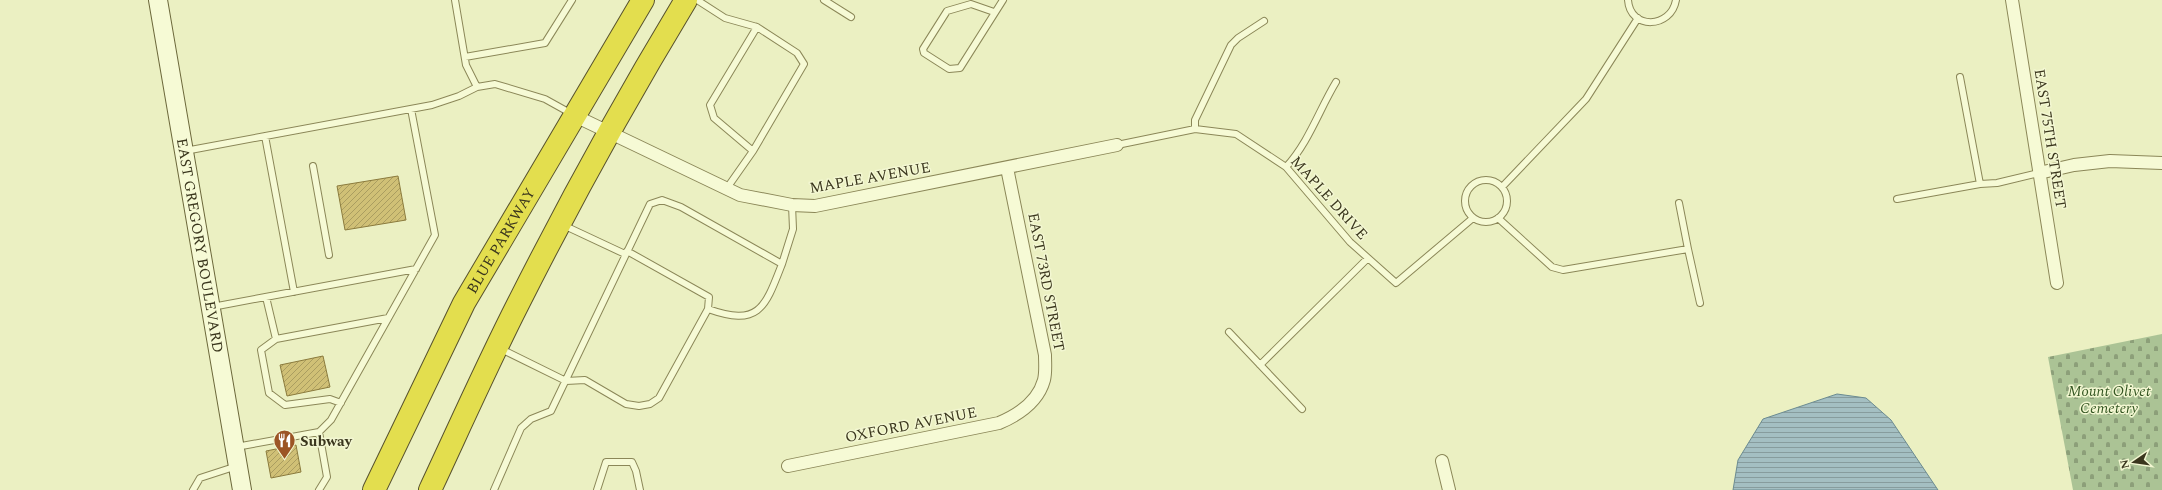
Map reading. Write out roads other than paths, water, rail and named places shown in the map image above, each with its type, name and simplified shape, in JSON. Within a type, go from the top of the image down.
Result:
[{"type":"highway","name":"BLUE PARKWAY","points":[[374,490],[464,303],[643,0]]},
{"type":"highway","points":[[430,490],[498,347],[608,131],[686,0]]},
{"type":"highway","points":[[364,490],[384,469]]},
{"type":"main road","name":"EAST GREGORY BOULEVARD","points":[[158,0],[242,490]]},
{"type":"street","name":"EAST 75TH STREET","points":[[2012,0],[2057,283]]},
{"type":"street","name":"MAPLE AVENUE","points":[[574,115],[740,195],[792,205],[815,206],[1117,145]]},
{"type":"street","points":[[2039,173],[2074,164],[2110,161],[2162,163]]},
{"type":"street","name":"EAST 73RD STREET","points":[[1007,168],[1045,354],[1044,380],[1033,400]]},
{"type":"street","name":"OXFORD AVENUE","points":[[788,466],[999,423],[1017,415],[1033,400]]},
{"type":"street","points":[[1442,461],[1449,490]]},
{"type":"lane","points":[[455,0],[466,65],[477,87]]},
{"type":"lane","points":[[465,57],[545,43],[572,0]]},
{"type":"lane","points":[[697,0],[725,18],[757,27],[797,53],[804,64],[753,151],[727,188]]},
{"type":"lane","points":[[824,0],[851,18]]},
{"type":"lane","points":[[994,12],[971,4],[947,11],[923,49],[924,53],[949,69],[960,68],[1003,0]]},
{"type":"lane","points":[[1628,0],[1632,12],[1644,21],[1660,21],[1672,12],[1676,0]]},
{"type":"lane","points":[[1502,187],[1586,99],[1638,18]]},
{"type":"lane","points":[[1195,129],[1194,120],[1230,45],[1264,21]]},
{"type":"lane","points":[[753,151],[714,118],[710,105],[757,27]]},
{"type":"lane","points":[[1960,77],[1980,184]]},
{"type":"lane","points":[[1286,167],[1300,152],[1324,101],[1336,82]]},
{"type":"lane","points":[[184,151],[432,105],[459,96],[477,87],[495,84],[514,88],[545,99],[574,115]]},
{"type":"lane","points":[[234,447],[319,432],[331,420],[435,235],[411,109]]},
{"type":"lane","name":"MAPLE DRIVE","points":[[1117,145],[1195,129],[1236,134],[1286,167],[1350,242],[1396,283],[1473,218]]},
{"type":"lane","points":[[266,136],[294,292]]},
{"type":"lane","points":[[313,166],[329,255]]},
{"type":"lane","points":[[1897,198],[1980,184],[1997,183],[2039,173]]},
{"type":"lane","points":[[1483,181],[1490,181],[1502,187],[1507,200],[1503,213],[1498,218],[1486,222],[1473,218],[1466,206],[1467,193],[1471,187],[1483,181]]},
{"type":"lane","points":[[494,490],[521,428],[531,419],[551,411],[650,204],[662,200],[681,207],[782,264]]},
{"type":"lane","points":[[1679,203],[1700,303]]},
{"type":"lane","points":[[708,309],[737,317],[757,311],[768,299],[782,264],[793,229],[792,205]]},
{"type":"lane","points":[[1498,218],[1552,268],[1563,270],[1688,249]]},
{"type":"lane","points":[[498,347],[566,381],[585,380],[626,404],[639,406],[650,404],[659,398],[708,309],[709,297],[626,252],[560,223]]},
{"type":"lane","points":[[1260,364],[1368,258]]},
{"type":"lane","points":[[211,308],[416,269]]},
{"type":"lane","points":[[266,297],[276,339]]},
{"type":"lane","points":[[341,403],[330,399],[285,405],[269,393],[261,350],[276,339],[388,318]]},
{"type":"lane","points":[[1229,332],[1302,409]]},
{"type":"lane","points":[[319,432],[327,477],[319,490]]},
{"type":"lane","points":[[597,490],[606,462],[621,461],[632,462],[636,471],[640,490]]},
{"type":"lane","points":[[193,490],[200,478],[238,465]]},
{"type":"water","points":[[1837,394],[1866,398],[1891,420],[1938,490],[1733,490],[1738,460],[1763,419]]},
{"type":"place","name":"Subway","points":[[284,460]]},
{"type":"park label","name":"Mount Olivet Cemetery","points":[[2109,400]]}]
